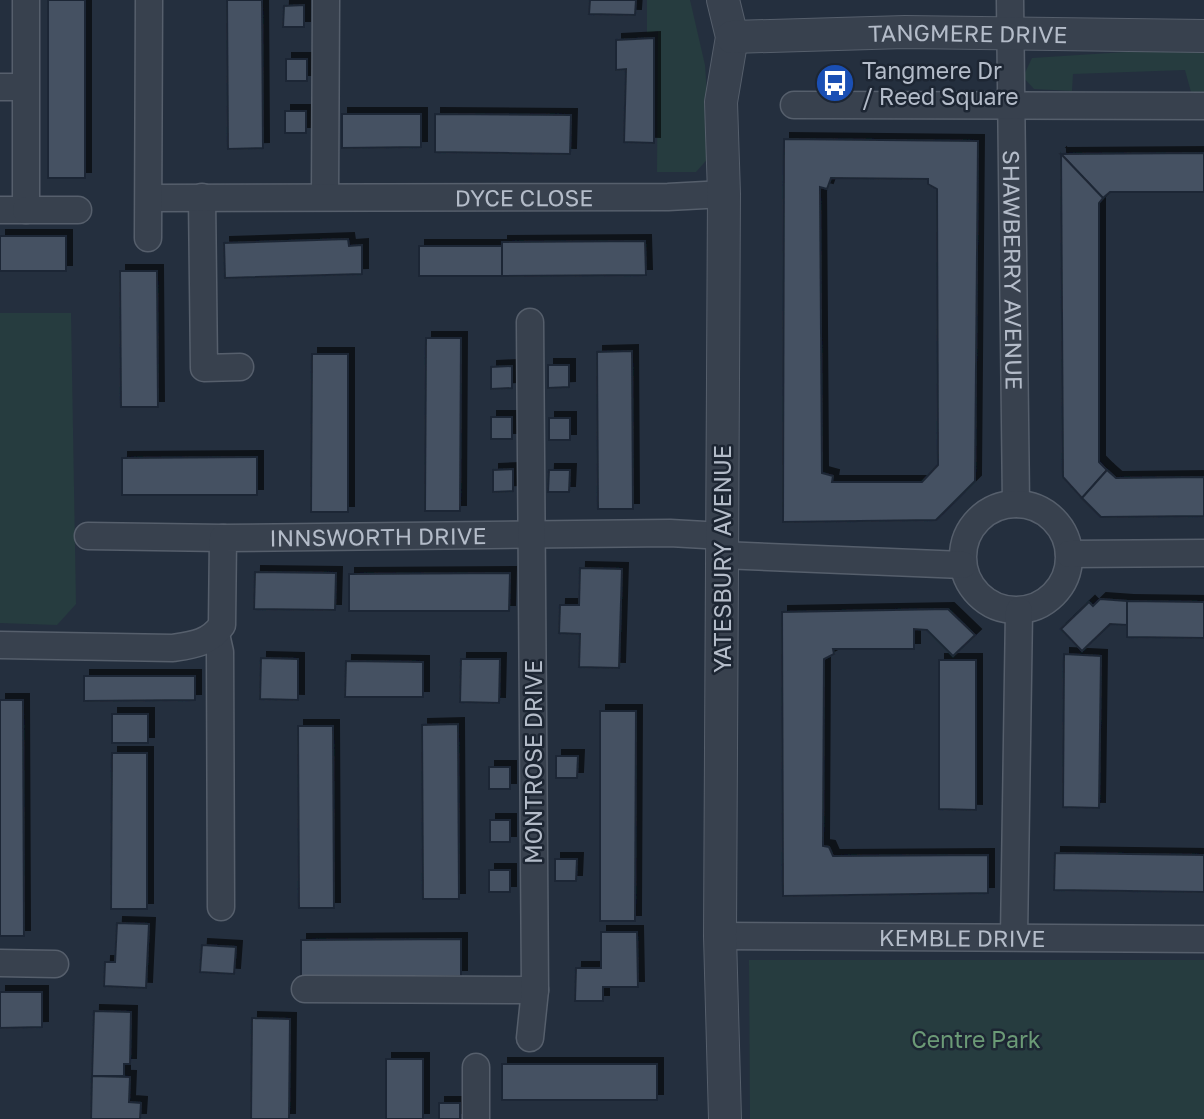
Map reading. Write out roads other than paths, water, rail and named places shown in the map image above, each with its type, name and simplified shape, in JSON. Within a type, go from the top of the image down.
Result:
[{"type":"street","points":[[26,0],[13,87],[13,210],[78,210]]},
{"type":"street","points":[[148,238],[149,0]]},
{"type":"street","points":[[325,197],[326,0]]},
{"type":"street","name":"YATESBURY AVENUE","points":[[723,0],[732,37],[720,102],[724,194],[720,936],[725,1119]]},
{"type":"street","name":"SHAWBERRY AVENUE","points":[[1010,0],[1008,34],[1016,504]]},
{"type":"street","name":"TANGMERE DRIVE","points":[[732,37],[905,32],[1204,36]]},
{"type":"street","points":[[794,105],[1204,106]]},
{"type":"street","name":"DYCE CLOSE","points":[[150,198],[668,197],[724,194]]},
{"type":"street","points":[[202,197],[204,368],[240,367]]},
{"type":"street","points":[[530,322],[532,534]]},
{"type":"street","points":[[1016,504],[1039,510],[1058,524],[1069,554],[1064,578],[1050,598],[1019,611],[988,603],[967,580],[963,565],[963,546],[970,529],[982,516],[998,507],[1016,504]]},
{"type":"street","name":"INNSWORTH DRIVE","points":[[88,536],[223,538],[532,534],[722,545],[963,565]]},
{"type":"street","name":"MONTROSE DRIVE","points":[[530,1038],[535,990],[532,534]]},
{"type":"street","points":[[0,645],[173,648],[200,644],[216,634],[222,625],[223,538]]},
{"type":"street","points":[[1069,554],[1204,553]]},
{"type":"street","points":[[1014,937],[1019,611]]},
{"type":"street","points":[[216,634],[220,652],[221,907]]},
{"type":"street","name":"KEMBLE DRIVE","points":[[720,936],[1204,939]]},
{"type":"street","points":[[0,963],[55,964]]},
{"type":"street","points":[[305,989],[535,990]]},
{"type":"street","points":[[475,1067],[476,1119]]},
{"type":"place","name":"Tangmere Dr / Reed Square","points":[[835,83]]},
{"type":"park label","name":"Centre Park","points":[[976,1039]]}]
